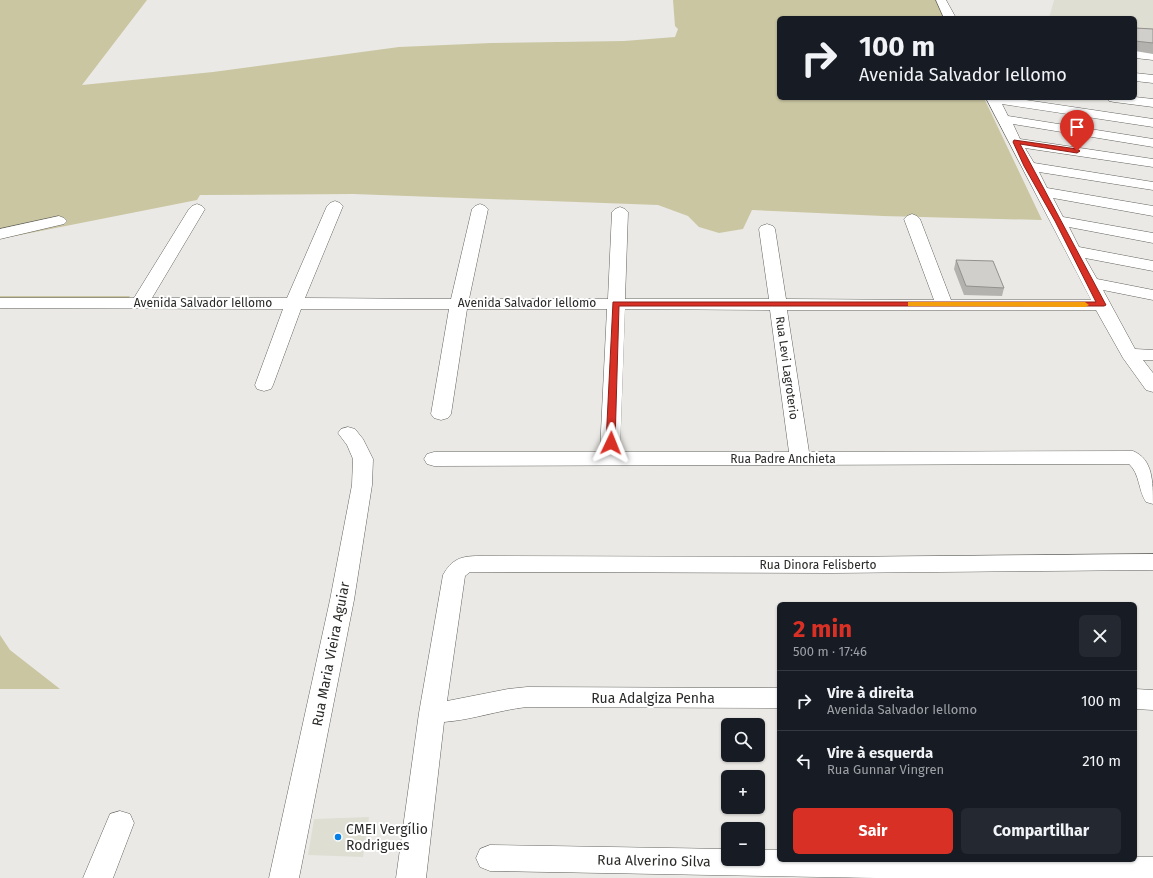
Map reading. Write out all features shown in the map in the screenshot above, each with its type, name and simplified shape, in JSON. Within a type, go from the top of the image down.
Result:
[{"type":"street","points":[[941,0],[949,16]]},
{"type":"street","points":[[1137,54],[1153,56]]},
{"type":"street","points":[[1137,77],[1153,79]]},
{"type":"street","points":[[993,100],[1027,166],[1059,221],[1090,283],[1129,354],[1153,386]]},
{"type":"street","points":[[1005,100],[1153,123]]},
{"type":"street","points":[[1130,100],[1153,103]]},
{"type":"street","points":[[1004,119],[1153,143]]},
{"type":"street","points":[[1016,142],[1153,163]]},
{"type":"street","points":[[1027,166],[1153,186]]},
{"type":"street","points":[[1042,192],[1153,211]]},
{"type":"street","points":[[264,385],[294,303],[335,206]]},
{"type":"street","points":[[140,303],[197,208]]},
{"type":"street","points":[[441,414],[459,303],[480,208]]},
{"type":"street","points":[[610,459],[615,303],[620,212]]},
{"type":"street","points":[[912,219],[944,304]]},
{"type":"street","points":[[0,234],[59,221]]},
{"type":"street","points":[[1059,221],[1153,238]]},
{"type":"street","name":"Rua Levi Lagroterio","points":[[767,229],[800,459]]},
{"type":"street","points":[[1074,251],[1153,266]]},
{"type":"street","points":[[1090,283],[1153,295]]},
{"type":"street","name":"Avenida Salvador Iellomo","points":[[0,303],[1102,305]]},
{"type":"street","points":[[1129,354],[1153,355]]},
{"type":"street","name":"Rua Maria Vieira Aguiar","points":[[284,878],[342,600],[362,485],[363,459],[356,443],[348,433]]},
{"type":"street","name":"Rua Padre Anchieta","points":[[434,459],[1133,458],[1137,459],[1142,465],[1152,492]]},
{"type":"street","name":"Rua Dinora Felisberto","points":[[410,878],[432,713],[454,575],[456,571],[467,564],[831,565],[1153,562]]},
{"type":"street","name":"Rua Adalgiza Penha","points":[[432,713],[467,709],[508,699],[527,697],[777,698]]},
{"type":"street","points":[[1137,700],[1153,700]]},
{"type":"street","points":[[98,878],[120,823]]},
{"type":"street","name":"Rua Alverino Silva","points":[[490,858],[1153,870]]},
{"type":"shaded area","points":[[0,0],[147,0],[82,85],[213,72],[399,47],[491,43],[624,41],[675,37],[678,29],[675,26],[673,0],[938,0],[947,16],[777,16],[777,100],[985,100],[1042,220],[883,216],[752,210],[743,229],[719,233],[699,227],[688,216],[658,205],[353,194],[200,195],[197,200],[0,239]]},
{"type":"shaded area","points":[[1054,0],[1153,0],[1153,39],[1137,37],[1137,16],[1050,16]]},
{"type":"shaded area","points":[[0,296],[130,296],[123,307],[0,308]]},
{"type":"shaded area","points":[[0,635],[10,650],[60,689],[0,689]]},
{"type":"shaded area","name":"CMEI Vergílio Rodrigues","points":[[369,817],[363,857],[308,855],[314,819]]},
{"type":"building","points":[[1137,28],[1153,29],[1153,43],[1137,41]]},
{"type":"building","points":[[956,260],[993,261],[1004,288],[966,286]]},
{"type":"slow traffic","points":[[910,304],[1085,305]]},
{"type":"place","name":"CMEI Vergílio Rodrigues","points":[[338,837]]},
{"type":"route","points":[[611,443],[615,303],[1102,305],[1059,221],[1027,166],[1016,142],[1077,151]]}]
